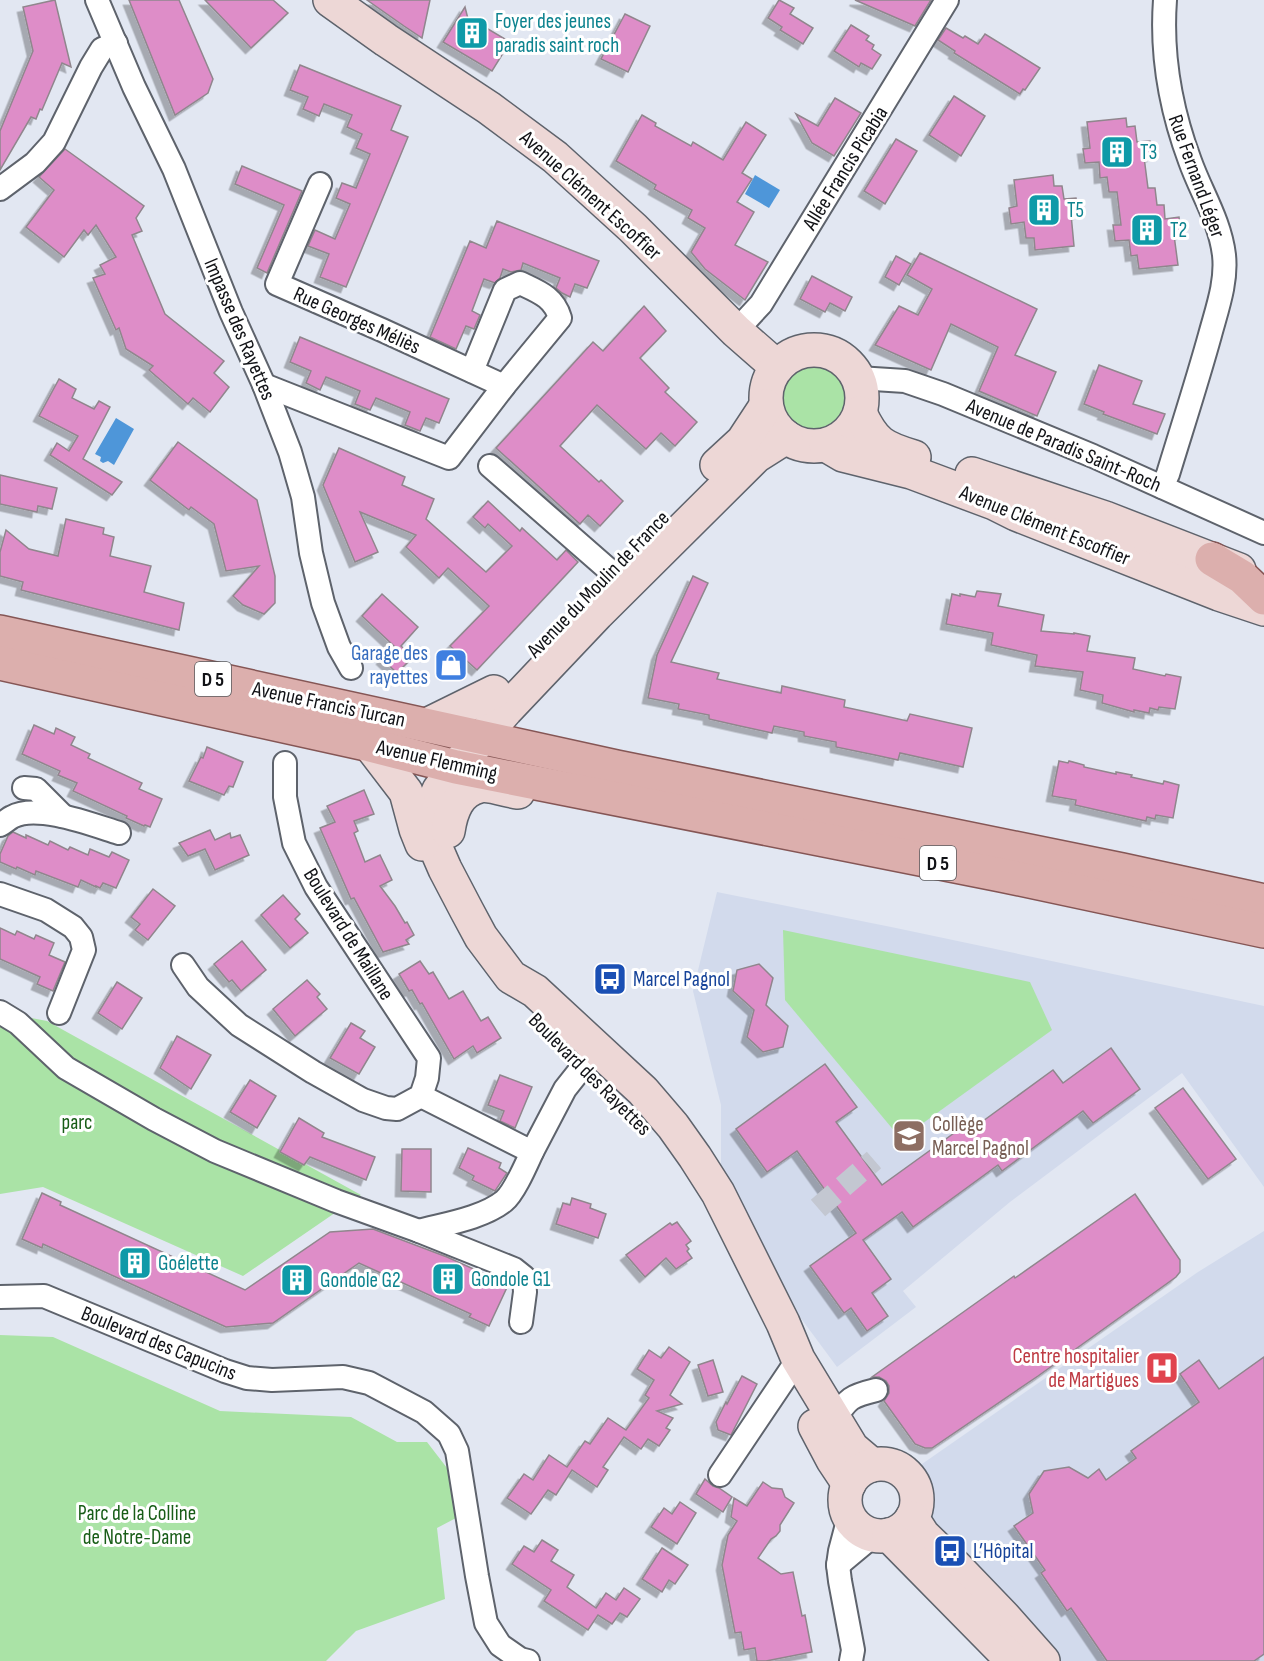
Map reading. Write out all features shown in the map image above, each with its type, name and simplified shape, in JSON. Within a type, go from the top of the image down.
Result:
[{"type":"main road","name":"Avenue Clément Escoffier","points":[[330,0],[489,108],[555,157],[633,228],[736,331],[777,367]]},
{"type":"main road","points":[[804,351],[820,351],[836,355],[858,378],[862,402],[860,413],[855,424],[837,440],[826,445],[805,446],[786,437],[773,423],[766,406],[769,379],[777,367],[789,357],[804,351]]},
{"type":"main road","name":"Avenue du Moulin de France","points":[[460,739],[595,564],[669,511],[743,441],[766,406]]},
{"type":"main road","name":"Avenue Clément Escoffier","points":[[860,413],[869,433],[896,452],[1061,503],[1212,559],[1264,581]]},
{"type":"main road","name":"Avenue du Moulin de France","points":[[460,739],[597,614],[756,456],[786,437]]},
{"type":"main road","name":"Avenue Clément Escoffier","points":[[826,445],[843,454],[911,472],[994,503],[1016,514],[1219,594],[1264,609]]},
{"type":"main road","points":[[1212,559],[1242,577],[1264,598]]},
{"type":"main road","name":"Avenue Francis Turcan","points":[[0,632],[460,739],[516,745],[606,786]]},
{"type":"main road","name":"Avenue Francis Turcan","points":[[0,663],[262,722]]},
{"type":"main road","points":[[262,722],[270,717],[460,739],[1081,877],[1122,870]]},
{"type":"main road","name":"Avenue Flemming","points":[[262,722],[370,746],[460,739],[606,786]]},
{"type":"main road","points":[[370,746],[406,792],[460,739]]},
{"type":"main road","name":"Boulevard des Rayettes","points":[[460,739],[431,808],[431,827],[435,846],[481,937],[512,977],[535,990],[594,1058]]},
{"type":"main road","points":[[535,990],[509,959],[476,907],[454,866],[448,842],[452,810],[465,793],[481,786],[532,795],[606,786]]},
{"type":"main road","name":"D 5","points":[[606,786],[1122,870],[1264,901]]},
{"type":"main road","name":"D 5","points":[[606,786],[1001,875],[1264,931]]},
{"type":"main road","name":"Boulevard des Rayettes","points":[[406,792],[416,829],[437,878],[486,960],[512,997],[643,1091],[673,1126],[695,1157],[718,1193],[783,1323],[792,1368],[833,1460],[860,1474]]},
{"type":"main road","name":"Boulevard des Rayettes","points":[[792,1368],[834,1420],[852,1448],[860,1474]]},
{"type":"main road","points":[[881,1526],[915,1512],[917,1499],[912,1481],[904,1472],[894,1466],[884,1464],[860,1474],[845,1497],[845,1503],[881,1526],[923,1535],[956,1566],[995,1625],[1013,1661]]},
{"type":"main road","points":[[995,1625],[1043,1661]]},
{"type":"street","name":"Impasse des Rayettes","points":[[97,0],[134,87],[174,169],[290,452],[303,497],[311,553],[323,603],[339,647],[351,668]]},
{"type":"street","name":"Allée Francis Picabia","points":[[736,331],[760,304],[947,0]]},
{"type":"street","name":"Rue Fernand Léger","points":[[1162,487],[1208,342],[1225,270],[1221,237],[1190,161],[1173,106],[1166,62],[1165,0]]},
{"type":"street","points":[[0,189],[35,163],[54,142],[102,49],[116,43]]},
{"type":"street","name":"Rue Georges Méliès","points":[[321,184],[277,284],[504,386]]},
{"type":"street","points":[[264,385],[449,458],[560,318],[556,307],[543,294],[520,283],[505,290],[472,371]]},
{"type":"street","name":"Avenue de Paradis Saint-Roch","points":[[858,378],[905,381],[997,416],[1264,533]]},
{"type":"street","points":[[490,466],[595,564]]},
{"type":"street","name":"Boulevard de Maillane","points":[[285,763],[285,798],[294,843],[316,887],[429,1058],[427,1078],[421,1096]]},
{"type":"street","points":[[24,788],[36,789],[63,816]]},
{"type":"street","points":[[0,825],[13,816],[41,813],[63,816],[119,833]]},
{"type":"street","points":[[0,894],[46,910],[73,927],[81,937],[84,951],[59,1012]]},
{"type":"street","points":[[183,965],[198,987],[239,1026],[363,1100],[386,1108],[397,1109],[421,1096],[532,1152]]},
{"type":"street","points":[[0,1012],[18,1023],[66,1068],[154,1119],[226,1155],[336,1201],[514,1269],[524,1277],[525,1292],[521,1322]]},
{"type":"street","points":[[419,1231],[478,1215],[505,1201],[519,1179],[565,1089],[594,1058]]},
{"type":"street","name":"Boulevard des Capucins","points":[[0,1297],[44,1296],[247,1378],[272,1380],[343,1377],[369,1383],[424,1412],[449,1434],[457,1451],[486,1623],[500,1645],[520,1659],[528,1661]]},
{"type":"street","points":[[720,1475],[792,1368]]},
{"type":"street","points":[[834,1420],[854,1395],[876,1390]]},
{"type":"street","points":[[838,1565],[881,1526]]},
{"type":"street","points":[[851,1661],[853,1650],[838,1565],[840,1551],[881,1526]]},
{"type":"shaded area","name":"Collège Marcel Pagnol","points":[[717,892],[1264,1006],[1264,1187],[1182,1073],[1010,1202],[903,1291],[916,1307],[837,1367],[800,1317],[721,1168],[721,1105],[693,991]]},
{"type":"shaded area","name":"Centre hospitalier de Martigues","points":[[1264,1231],[1264,1661],[1055,1661],[932,1524],[922,1464],[1198,1272]]},
{"type":"green space","points":[[814,364],[827,367],[838,374],[845,385],[848,398],[845,411],[838,422],[827,429],[814,432],[801,429],[790,422],[783,411],[780,398],[783,385],[790,374],[801,367]]},
{"type":"green space","points":[[783,930],[1030,982],[1052,1030],[901,1139],[785,1000]]},
{"type":"green space","name":"parc","points":[[0,1012],[47,1021],[361,1195],[243,1276],[43,1187],[0,1194]]},
{"type":"green space","name":"Parc de la Colline de Notre-Dame","points":[[0,1335],[53,1337],[220,1411],[351,1417],[397,1442],[427,1442],[447,1468],[456,1518],[437,1528],[445,1599],[356,1631],[326,1661],[0,1661]]},
{"type":"water","points":[[755,175],[780,190],[769,208],[745,194]]},
{"type":"water","points":[[116,418],[134,429],[114,465],[108,461],[103,463],[100,461],[101,457],[95,454]]},
{"type":"building","points":[[55,0],[71,67],[62,63],[42,110],[40,109],[36,119],[31,117],[0,170],[0,131],[33,51],[23,7]]},
{"type":"building","points":[[129,0],[179,0],[213,79],[208,93],[175,115]]},
{"type":"building","points":[[205,0],[273,0],[288,13],[251,48]]},
{"type":"building","points":[[367,0],[430,0],[422,38],[404,26]]},
{"type":"building","points":[[779,0],[794,8],[790,14],[813,28],[803,44],[780,30],[782,27],[768,18]]},
{"type":"building","points":[[855,0],[931,0],[915,26]]},
{"type":"building","name":"Foyer des jeunes paradis saint roch","points":[[465,7],[469,23],[478,23],[510,42],[492,71],[443,42]]},
{"type":"building","points":[[625,14],[650,26],[628,72],[601,59]]},
{"type":"building","points":[[851,25],[869,36],[866,40],[874,45],[872,49],[881,55],[872,69],[861,63],[859,67],[834,51]]},
{"type":"building","points":[[946,28],[978,44],[985,34],[1040,68],[1020,94],[954,53],[955,51],[938,40]]},
{"type":"building","points":[[300,65],[401,106],[391,130],[408,137],[346,287],[320,277],[329,254],[308,246],[315,230],[335,239],[350,204],[336,198],[342,183],[356,188],[370,154],[356,148],[362,134],[347,127],[352,115],[324,104],[319,116],[303,109],[308,97],[290,90]]},
{"type":"building","points":[[954,96],[985,116],[961,156],[929,135]]},
{"type":"building","points":[[835,98],[861,113],[834,156],[812,143],[796,114],[818,126]]},
{"type":"building","points":[[642,115],[656,123],[655,126],[691,146],[693,142],[723,160],[746,122],[766,135],[742,173],[752,179],[737,202],[754,212],[735,245],[768,262],[745,300],[705,269],[691,252],[705,228],[688,218],[692,210],[654,189],[656,185],[616,161]]},
{"type":"building","points":[[1126,118],[1127,127],[1135,126],[1137,142],[1150,141],[1152,156],[1144,157],[1148,188],[1155,188],[1157,205],[1164,205],[1165,219],[1179,217],[1181,234],[1174,235],[1178,265],[1139,269],[1137,255],[1131,256],[1129,240],[1115,241],[1113,225],[1121,225],[1117,192],[1109,192],[1107,177],[1100,178],[1099,162],[1085,163],[1083,149],[1090,148],[1087,122]]},
{"type":"building","points":[[896,139],[917,151],[885,204],[864,191]]},
{"type":"building","points":[[65,149],[144,206],[136,218],[142,231],[132,235],[165,314],[224,361],[214,373],[229,387],[210,412],[193,398],[188,404],[149,370],[153,366],[126,349],[119,328],[116,330],[93,278],[105,274],[100,265],[116,257],[96,225],[88,235],[84,230],[64,257],[26,227],[54,190],[39,177]]},
{"type":"building","points":[[242,166],[302,191],[267,273],[257,268],[284,205],[235,184]]},
{"type":"building","name":"T5","points":[[1053,175],[1054,186],[1062,186],[1064,199],[1076,198],[1078,214],[1071,214],[1074,246],[1035,250],[1034,238],[1026,238],[1024,222],[1011,224],[1009,208],[1017,206],[1014,180]]},
{"type":"building","points":[[497,221],[599,261],[587,288],[575,284],[570,297],[556,288],[560,278],[523,263],[521,270],[511,272],[503,269],[500,278],[495,283],[484,279],[472,311],[480,315],[474,329],[466,326],[456,349],[430,337],[470,241],[486,248]]},
{"type":"building","points":[[920,253],[1037,309],[1015,355],[1056,372],[1037,416],[979,391],[998,347],[951,324],[931,370],[875,345],[899,306],[918,315],[932,289],[907,275]]},
{"type":"building","points":[[896,256],[911,264],[899,285],[885,277]]},
{"type":"building","points":[[812,276],[852,297],[845,311],[830,303],[825,312],[800,299]]},
{"type":"building","points":[[644,306],[666,331],[640,358],[669,388],[665,392],[697,422],[675,446],[661,433],[646,449],[597,405],[560,446],[623,501],[600,526],[588,515],[580,524],[496,448],[593,342],[603,351]]},
{"type":"building","points":[[300,337],[449,399],[439,423],[426,418],[420,431],[405,425],[410,412],[376,398],[370,410],[355,404],[360,391],[326,377],[320,390],[306,383],[311,371],[290,362]]},
{"type":"building","points":[[1099,365],[1142,381],[1133,404],[1165,414],[1157,434],[1103,414],[1104,412],[1084,404]]},
{"type":"building","points":[[59,379],[76,389],[72,398],[94,409],[99,401],[110,407],[83,459],[122,482],[112,495],[50,455],[57,443],[69,451],[78,436],[39,416]]},
{"type":"building","points":[[178,442],[257,500],[275,576],[275,603],[264,614],[243,605],[233,596],[259,566],[226,571],[214,524],[191,507],[189,510],[150,480]]},
{"type":"building","points":[[339,448],[405,477],[402,485],[434,499],[426,519],[486,572],[512,546],[488,524],[485,528],[473,517],[488,501],[520,531],[522,528],[557,560],[566,550],[578,562],[477,670],[450,646],[489,606],[448,568],[439,578],[406,547],[416,535],[360,512],[378,552],[355,562],[323,485]]},
{"type":"building","points":[[0,475],[57,488],[52,509],[38,506],[37,512],[0,504]]},
{"type":"building","points":[[66,519],[104,528],[103,534],[114,537],[110,556],[151,566],[144,592],[184,603],[179,630],[21,590],[23,582],[0,576],[0,552],[6,530],[29,549],[58,556]]},
{"type":"building","points":[[693,576],[708,583],[671,662],[719,673],[717,679],[781,693],[782,686],[845,700],[844,707],[907,721],[910,714],[972,728],[963,767],[900,753],[898,760],[836,747],[836,742],[804,736],[804,732],[774,726],[772,733],[740,726],[709,719],[709,715],[678,709],[679,704],[648,698],[657,655]]},
{"type":"building","points":[[977,591],[1001,594],[998,606],[1044,615],[1041,631],[1090,636],[1087,651],[1135,658],[1133,669],[1181,677],[1175,709],[1159,707],[1158,710],[1150,708],[1149,713],[1134,710],[1134,712],[1102,703],[1103,695],[1080,690],[1083,672],[1035,666],[1037,655],[991,645],[993,633],[946,624],[952,594],[975,597]]},
{"type":"building","points":[[382,594],[418,627],[401,646],[413,657],[397,673],[382,659],[394,646],[362,616]]},
{"type":"building","points":[[34,725],[54,734],[56,728],[75,737],[71,745],[90,754],[88,758],[142,783],[139,789],[162,799],[150,827],[126,818],[127,816],[73,791],[77,783],[58,775],[60,771],[22,754]]},
{"type":"building","points":[[207,747],[243,762],[233,787],[229,786],[224,795],[189,781]]},
{"type":"building","points":[[1059,761],[1068,763],[1069,761],[1084,765],[1084,767],[1132,775],[1131,777],[1163,784],[1164,781],[1179,785],[1173,818],[1156,815],[1155,819],[1147,817],[1146,821],[1075,805],[1076,800],[1052,796]]},
{"type":"building","points":[[364,790],[374,814],[354,821],[358,831],[354,833],[365,862],[380,855],[392,880],[380,886],[414,935],[406,940],[409,944],[383,952],[354,898],[351,899],[320,828],[335,822],[327,806]]},
{"type":"building","points":[[210,830],[215,840],[230,833],[231,838],[240,835],[249,855],[215,870],[205,849],[188,856],[179,843]]},
{"type":"building","points":[[13,832],[48,845],[50,841],[68,850],[70,847],[88,855],[90,849],[109,857],[112,852],[129,860],[116,888],[103,883],[100,888],[81,880],[78,887],[36,871],[35,875],[0,862],[0,854],[8,836]]},
{"type":"building","points":[[153,889],[175,906],[148,940],[135,930],[140,924],[131,917]]},
{"type":"building","points":[[283,895],[300,914],[295,919],[308,933],[290,948],[261,915]]},
{"type":"building","points":[[0,928],[15,935],[17,931],[34,939],[36,935],[54,943],[49,955],[65,962],[53,991],[37,984],[40,977],[0,959]]},
{"type":"building","points":[[242,941],[266,970],[241,991],[232,980],[229,982],[214,964]]},
{"type":"building","points":[[420,961],[429,974],[433,972],[449,999],[463,991],[481,1021],[488,1017],[501,1038],[477,1053],[473,1046],[454,1059],[422,1003],[420,1004],[412,990],[409,991],[399,974]]},
{"type":"building","points":[[759,964],[773,978],[766,1005],[788,1026],[783,1047],[763,1052],[747,1037],[754,1010],[733,991],[737,970]]},
{"type":"building","points":[[307,980],[320,994],[317,997],[327,1009],[295,1036],[273,1009]]},
{"type":"building","points":[[117,982],[142,998],[122,1029],[98,1013]]},
{"type":"building","points":[[351,1023],[365,1031],[360,1038],[375,1047],[359,1074],[330,1058]]},
{"type":"building","points":[[177,1036],[211,1055],[191,1089],[160,1068]]},
{"type":"building","points":[[1111,1048],[1140,1089],[1093,1123],[1083,1111],[1002,1171],[998,1165],[913,1227],[902,1212],[863,1240],[891,1279],[872,1293],[888,1316],[867,1331],[851,1308],[844,1313],[810,1266],[856,1233],[797,1151],[767,1172],[736,1129],[825,1064],[857,1107],[836,1122],[882,1185],[968,1123],[972,1129],[1053,1070],[1063,1083]]},
{"type":"building","points":[[500,1075],[532,1087],[515,1128],[500,1121],[504,1111],[488,1105]]},
{"type":"building","points":[[250,1080],[276,1096],[257,1128],[230,1112]]},
{"type":"building","points":[[1183,1088],[1236,1159],[1208,1179],[1155,1108]]},
{"type":"building","points":[[299,1118],[324,1133],[322,1137],[375,1157],[366,1180],[310,1157],[304,1165],[280,1152]]},
{"type":"building","points":[[468,1148],[501,1163],[499,1168],[507,1173],[495,1191],[472,1180],[474,1176],[459,1168]]},
{"type":"building","points":[[402,1149],[431,1149],[431,1192],[401,1191]]},
{"type":"building","points":[[42,1193],[61,1202],[60,1205],[245,1290],[330,1232],[373,1229],[509,1283],[489,1326],[469,1317],[471,1314],[359,1263],[273,1323],[226,1327],[43,1244],[42,1248],[22,1239]]},
{"type":"building","points":[[1135,1194],[1180,1260],[1180,1272],[1176,1277],[1038,1376],[932,1448],[915,1444],[884,1401],[889,1393],[886,1381],[879,1377],[872,1377],[1014,1276],[1015,1278]]},
{"type":"building","points":[[572,1198],[591,1204],[590,1208],[606,1214],[598,1238],[556,1224],[563,1203],[570,1205]]},
{"type":"building","points":[[677,1222],[691,1241],[686,1245],[692,1258],[676,1269],[666,1258],[645,1277],[626,1255],[670,1223],[672,1225]]},
{"type":"building","points":[[669,1347],[690,1362],[670,1395],[682,1404],[657,1411],[673,1418],[666,1428],[670,1430],[659,1446],[648,1439],[641,1449],[624,1437],[603,1467],[608,1470],[597,1487],[572,1470],[556,1495],[548,1490],[531,1514],[507,1498],[524,1474],[533,1480],[549,1455],[567,1467],[585,1441],[590,1444],[608,1418],[626,1430],[649,1398],[645,1395],[654,1380],[637,1369],[649,1350],[661,1358]]},
{"type":"building","points":[[1264,1357],[1264,1654],[1254,1661],[1107,1661],[1071,1608],[1067,1611],[1041,1573],[1045,1570],[1014,1526],[1033,1513],[1029,1494],[1044,1471],[1069,1467],[1088,1478],[1099,1469],[1106,1480],[1136,1458],[1131,1451],[1199,1402],[1180,1374],[1199,1360],[1219,1389]]},
{"type":"building","points":[[713,1360],[723,1392],[708,1396],[698,1365]]},
{"type":"building","points":[[742,1376],[757,1384],[731,1435],[718,1430],[716,1422]]},
{"type":"building","points":[[705,1479],[732,1497],[723,1512],[696,1494]]},
{"type":"building","points":[[763,1482],[772,1488],[782,1489],[785,1497],[794,1503],[780,1525],[780,1531],[771,1539],[758,1558],[781,1574],[793,1572],[812,1652],[757,1661],[755,1648],[744,1650],[741,1632],[735,1633],[722,1565],[728,1535],[737,1521],[731,1517],[734,1498],[747,1506]]},
{"type":"building","points":[[680,1502],[696,1513],[677,1544],[651,1527],[664,1508],[672,1514]]},
{"type":"building","points":[[542,1540],[558,1550],[551,1561],[574,1575],[567,1587],[596,1608],[606,1593],[616,1600],[624,1588],[640,1599],[627,1617],[620,1613],[612,1624],[598,1615],[588,1630],[544,1601],[551,1590],[512,1564],[524,1546],[534,1552]]},
{"type":"building","points":[[662,1548],[688,1565],[675,1584],[669,1580],[662,1592],[642,1579]]},
{"type":"tunnel","points":[[818,1208],[874,1160]]},
{"type":"place","name":"Foyer des jeunes paradis saint roch","points":[[472,33]]},
{"type":"place","name":"T3","points":[[1117,152]]},
{"type":"place","name":"T5","points":[[1044,210]]},
{"type":"place","name":"T2","points":[[1147,230]]},
{"type":"place","name":"Garage des rayettes","points":[[451,665]]},
{"type":"place","name":"Marcel Pagnol","points":[[610,979]]},
{"type":"place","name":"Collège Marcel Pagnol","points":[[909,1136]]},
{"type":"place","name":"Goélette","points":[[135,1263]]},
{"type":"place","name":"Gondole G1","points":[[448,1279]]},
{"type":"place","name":"Gondole G2","points":[[297,1280]]},
{"type":"place","name":"Centre hospitalier de Martigues","points":[[1162,1368]]},
{"type":"place","name":"L’Hôpital","points":[[950,1551]]}]
